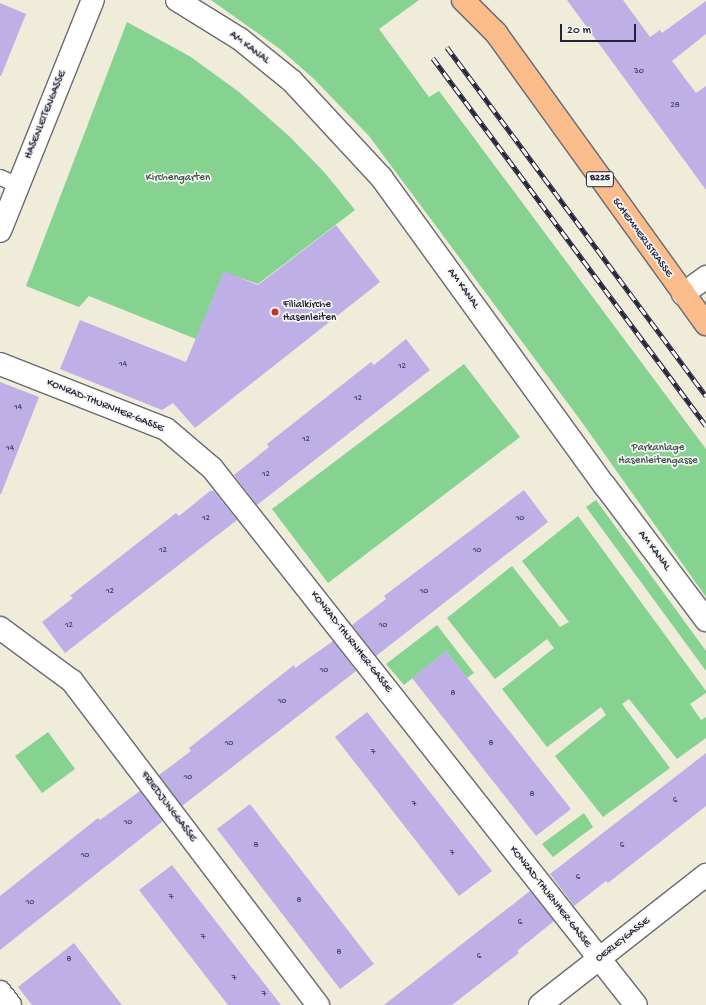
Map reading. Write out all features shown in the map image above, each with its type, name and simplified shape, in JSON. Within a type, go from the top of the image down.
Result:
[{"type":"main road","name":"SCHEMMERLSTRASSE","points":[[463,0],[496,33],[706,324]]},
{"type":"main road","name":"SCHEMMERLSTRASSE","points":[[482,0],[496,33]]},
{"type":"street","name":"HASENLEITENGASSE","points":[[0,231],[9,181],[93,0]]},
{"type":"street","name":"AM KANAL","points":[[177,0],[240,39],[292,81],[381,177],[605,486],[706,620]]},
{"type":"street","points":[[683,294],[706,278]]},
{"type":"street","name":"KONRAD-THURNHER-GASSE","points":[[0,364],[166,429],[212,468],[636,1005]]},
{"type":"street","name":"FRIEDJUNGGASSE","points":[[0,628],[72,681],[318,1005]]},
{"type":"street","name":"OERLEYGASSE","points":[[540,1005],[706,875]]},
{"type":"street","points":[[0,992],[10,1005]]},
{"type":"green space","name":"Parkanlage Hasenleitengasse","points":[[211,0],[419,0],[379,29],[429,97],[439,91],[706,449],[706,597],[581,421],[369,136],[314,79],[280,49]]},
{"type":"green space","name":"Kirchengarten","points":[[127,22],[191,57],[239,92],[289,136],[325,173],[355,210],[258,284],[224,272],[196,339],[89,296],[79,307],[26,286]]},
{"type":"green space","points":[[464,364],[520,437],[328,583],[272,509]]},
{"type":"green space","points":[[596,500],[706,651],[706,671],[586,507]]},
{"type":"green space","points":[[578,516],[706,691],[706,693],[690,704],[701,720],[706,717],[706,738],[677,759],[629,699],[622,704],[670,768],[603,817],[555,756],[606,715],[601,707],[547,747],[502,689],[554,648],[547,639],[495,679],[447,618],[512,566],[560,627],[569,622],[522,561]]},
{"type":"green space","points":[[437,625],[474,673],[467,678],[446,651],[404,685],[386,664]]},
{"type":"green space","points":[[48,732],[75,769],[42,793],[15,756]]},
{"type":"green space","points":[[584,813],[593,827],[553,857],[542,844]]},
{"type":"building","points":[[567,0],[623,0],[650,37],[660,30],[662,33],[706,1],[706,34],[672,61],[696,93],[706,86],[706,190]]},
{"type":"building","points":[[0,3],[26,14],[1,76],[0,76]]},
{"type":"building","name":"Filialkirche Hasenleiten","points":[[336,225],[380,282],[195,428],[173,403],[162,410],[60,369],[80,320],[186,362],[224,271],[258,285]]},
{"type":"building","points":[[406,339],[430,370],[257,505],[234,475],[269,447],[267,444],[371,362],[374,365]]},
{"type":"building","points":[[0,382],[39,397],[1,494],[0,494]]},
{"type":"building","points":[[524,490],[548,522],[376,656],[352,625],[386,599],[384,596]]},
{"type":"building","points":[[210,491],[214,491],[237,520],[65,653],[42,622],[73,598],[70,596],[176,513],[179,516]]},
{"type":"building","points":[[333,641],[356,671],[182,806],[159,775],[191,751],[189,748],[294,665],[295,668]]},
{"type":"building","points":[[446,651],[571,809],[536,836],[412,678]]},
{"type":"building","points":[[367,712],[492,871],[459,896],[335,737]]},
{"type":"building","points":[[706,753],[706,806],[608,883],[606,881],[574,906],[550,874]]},
{"type":"building","points":[[140,791],[163,821],[0,950],[0,896],[98,818],[100,820]]},
{"type":"building","points":[[250,804],[374,964],[340,989],[217,829]]},
{"type":"building","points":[[172,865],[281,1005],[228,1005],[139,890]]},
{"type":"building","points":[[530,891],[554,921],[517,951],[519,953],[452,1005],[384,1005]]},
{"type":"building","points":[[74,943],[122,1005],[32,1005],[18,987]]},
{"type":"railway","points":[[447,47],[706,396]]},
{"type":"railway","points":[[433,58],[706,426]]},
{"type":"place","name":"Filialkirche Hasenleiten","points":[[275,312]]}]
